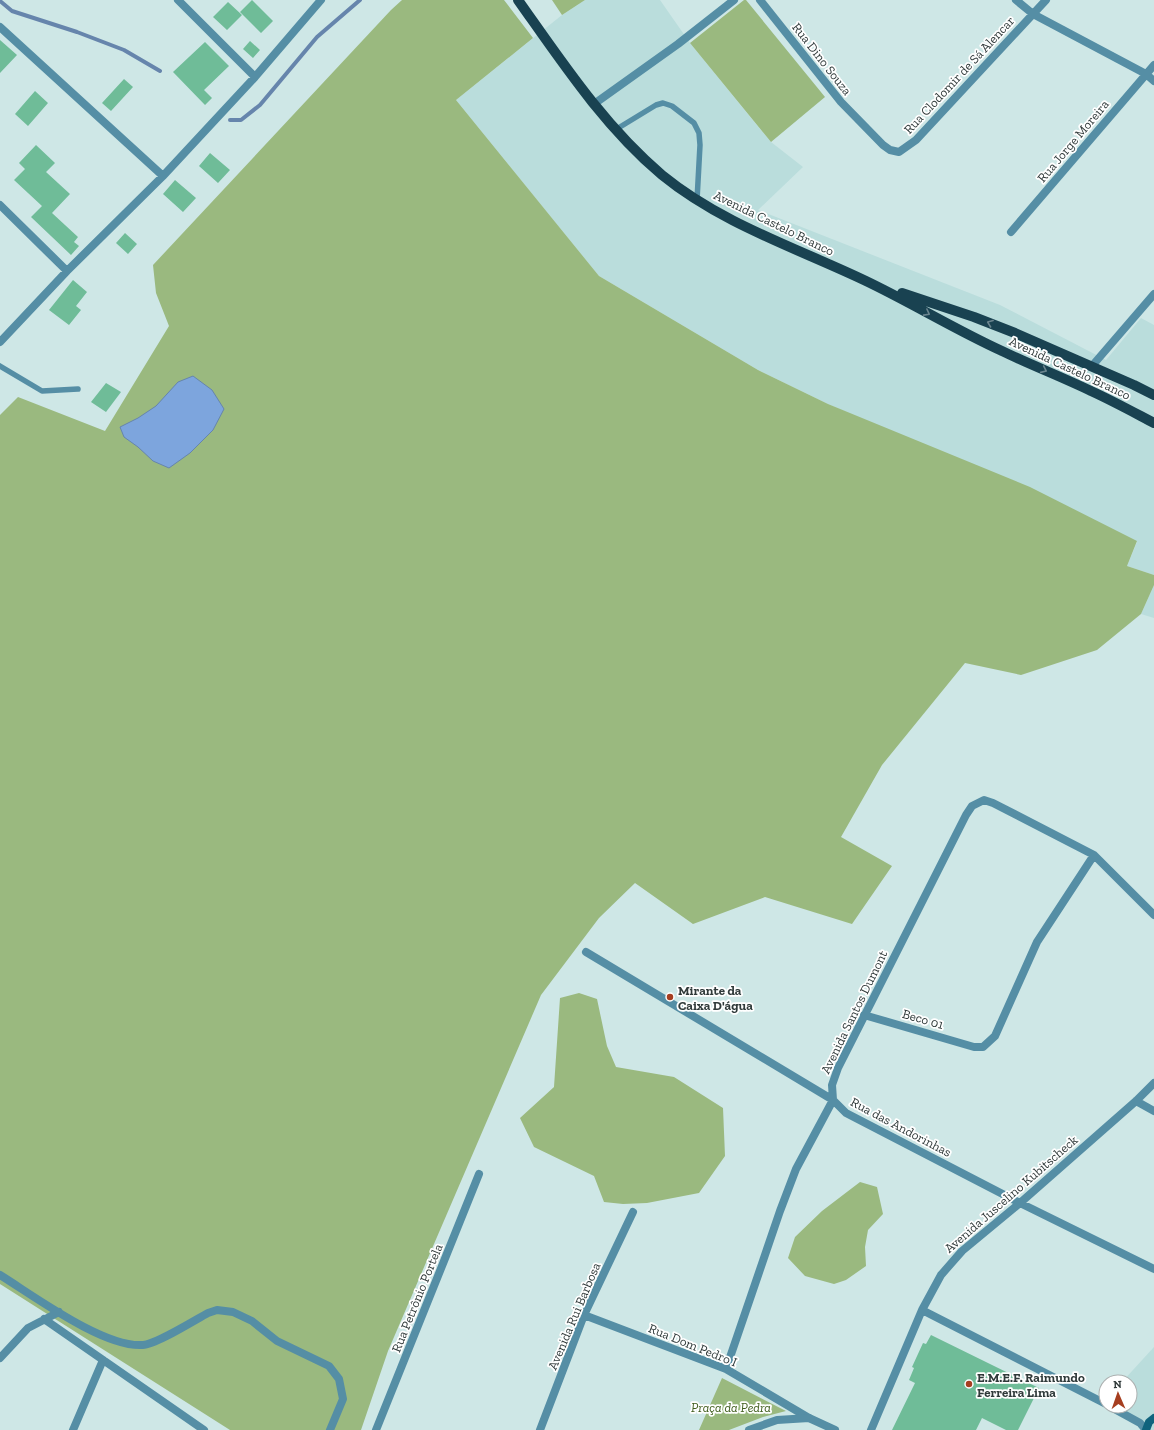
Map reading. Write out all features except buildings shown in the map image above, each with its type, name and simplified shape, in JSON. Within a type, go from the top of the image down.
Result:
[{"type":"main road","name":"Avenida Castelo Branco","points":[[518,0],[572,76],[615,130],[662,175],[697,200],[734,222],[868,282],[1001,351],[1091,391],[1154,423]]},
{"type":"main road","name":"Avenida Castelo Branco","points":[[868,282],[995,325],[1092,366],[1154,396]]},
{"type":"main road","points":[[1146,1430],[1149,1422],[1153,1418]]},
{"type":"street","points":[[178,0],[255,77]]},
{"type":"street","points":[[0,342],[67,271],[163,176],[255,77],[321,0]]},
{"type":"street","points":[[594,104],[678,44],[734,0]]},
{"type":"street","name":"Rua Dino Souza","points":[[760,0],[841,102],[868,129]]},
{"type":"street","points":[[1016,0],[1033,14],[1146,74],[1154,81]]},
{"type":"street","name":"Rua Clodomir de Sá Alencar","points":[[868,129],[883,145],[890,150],[899,152],[916,140],[1046,0]]},
{"type":"street","points":[[0,27],[163,176]]},
{"type":"street","name":"Rua Jorge Moreira","points":[[1011,232],[1154,65]]},
{"type":"street","points":[[0,205],[67,271]]},
{"type":"street","points":[[1092,366],[1154,294]]},
{"type":"street","name":"Avenida Santos Dumont","points":[[726,1369],[780,1211],[796,1169],[833,1100],[832,1085],[838,1068],[972,806],[984,800],[993,803],[1094,855]]},
{"type":"street","points":[[1094,855],[1154,915]]},
{"type":"street","name":"Beco 01","points":[[864,1015],[974,1047],[983,1047],[996,1036],[1037,942],[1094,855]]},
{"type":"street","name":"Rua das Andorinhas","points":[[586,952],[833,1100],[846,1113],[1020,1203],[1154,1269]]},
{"type":"street","name":"Avenida Juscelino Kubitscheck","points":[[871,1430],[922,1310],[941,1275],[962,1251],[1020,1203],[1136,1101],[1154,1083]]},
{"type":"street","points":[[1136,1101],[1154,1110]]},
{"type":"street","name":"Rua Petrônio Portela","points":[[376,1430],[479,1174]]},
{"type":"street","name":"Avenida Rui Barbosa","points":[[540,1430],[584,1315],[633,1212]]},
{"type":"street","points":[[0,1275],[59,1312],[107,1339],[125,1344],[144,1346],[208,1313],[217,1310],[233,1312],[252,1321],[277,1341],[329,1366],[339,1379],[343,1399],[330,1430]]},
{"type":"street","points":[[922,1310],[1098,1400]]},
{"type":"street","points":[[0,1358],[28,1328],[59,1312]]},
{"type":"street","name":"Rua Dom Pedro I","points":[[584,1315],[726,1369],[810,1418]]},
{"type":"street","points":[[44,1319],[204,1430]]},
{"type":"street","points":[[73,1430],[103,1360]]},
{"type":"street","points":[[1125,1414],[1140,1423],[1146,1430]]},
{"type":"street","points":[[1129,1416],[1144,1420],[1153,1418]]},
{"type":"street","points":[[749,1430],[777,1420],[810,1418],[835,1430]]},
{"type":"lane","points":[[615,130],[656,105],[664,103],[672,106],[694,124],[699,133],[700,145],[697,200]]},
{"type":"lane","points":[[0,366],[42,391],[78,389]]},
{"type":"shaded area","points":[[585,0],[660,0],[690,43],[771,142],[803,167],[758,210],[1000,305],[1106,360],[1141,318],[1154,325],[1154,575],[1127,566],[1137,542],[828,404],[758,370],[599,276],[456,100],[562,15]]},
{"type":"shaded area","points":[[1154,585],[1154,618],[1141,614]]},
{"type":"shaded area","points":[[1154,1347],[1154,1430],[1146,1430],[1127,1414],[1138,1414],[1138,1374],[1129,1374]]},
{"type":"green space","points":[[402,0],[504,0],[533,38],[456,100],[599,276],[758,370],[828,404],[1030,487],[1137,541],[1127,566],[1154,575],[1154,585],[1141,614],[1097,650],[1021,675],[965,663],[882,765],[841,837],[892,866],[852,924],[765,897],[693,924],[635,883],[599,918],[541,995],[388,1351],[361,1430],[230,1430],[0,1284],[0,415],[18,397],[105,431],[169,326],[156,293],[153,265]]},
{"type":"green space","points":[[552,0],[585,0],[562,15]]},
{"type":"green space","points":[[744,0],[746,0],[825,97],[771,142],[690,43]]},
{"type":"green space","points":[[579,993],[597,999],[607,1046],[616,1067],[674,1077],[723,1108],[725,1156],[699,1193],[647,1203],[623,1204],[604,1202],[594,1176],[534,1147],[520,1118],[554,1087],[560,998]]},
{"type":"green space","points":[[860,1182],[877,1187],[883,1214],[868,1230],[865,1247],[866,1266],[846,1280],[834,1284],[805,1276],[788,1258],[795,1237],[822,1211]]},
{"type":"green space","name":"Praça da Pedra","points":[[722,1378],[786,1411],[763,1417],[729,1430],[699,1430]]},
{"type":"water","points":[[193,376],[212,390],[224,409],[213,430],[190,453],[169,468],[153,461],[138,447],[124,437],[120,427],[138,418],[156,406],[178,382]]},
{"type":"waterway","points":[[230,120],[241,120],[260,105],[317,37],[360,0]]},
{"type":"waterway","points":[[0,1],[12,11],[77,32],[124,50],[160,71]]},
{"type":"place","name":"Mirante da Caixa D'água","points":[[670,997]]},
{"type":"place","name":"E.M.E.F. Raimundo Ferreira Lima","points":[[969,1384]]}]
